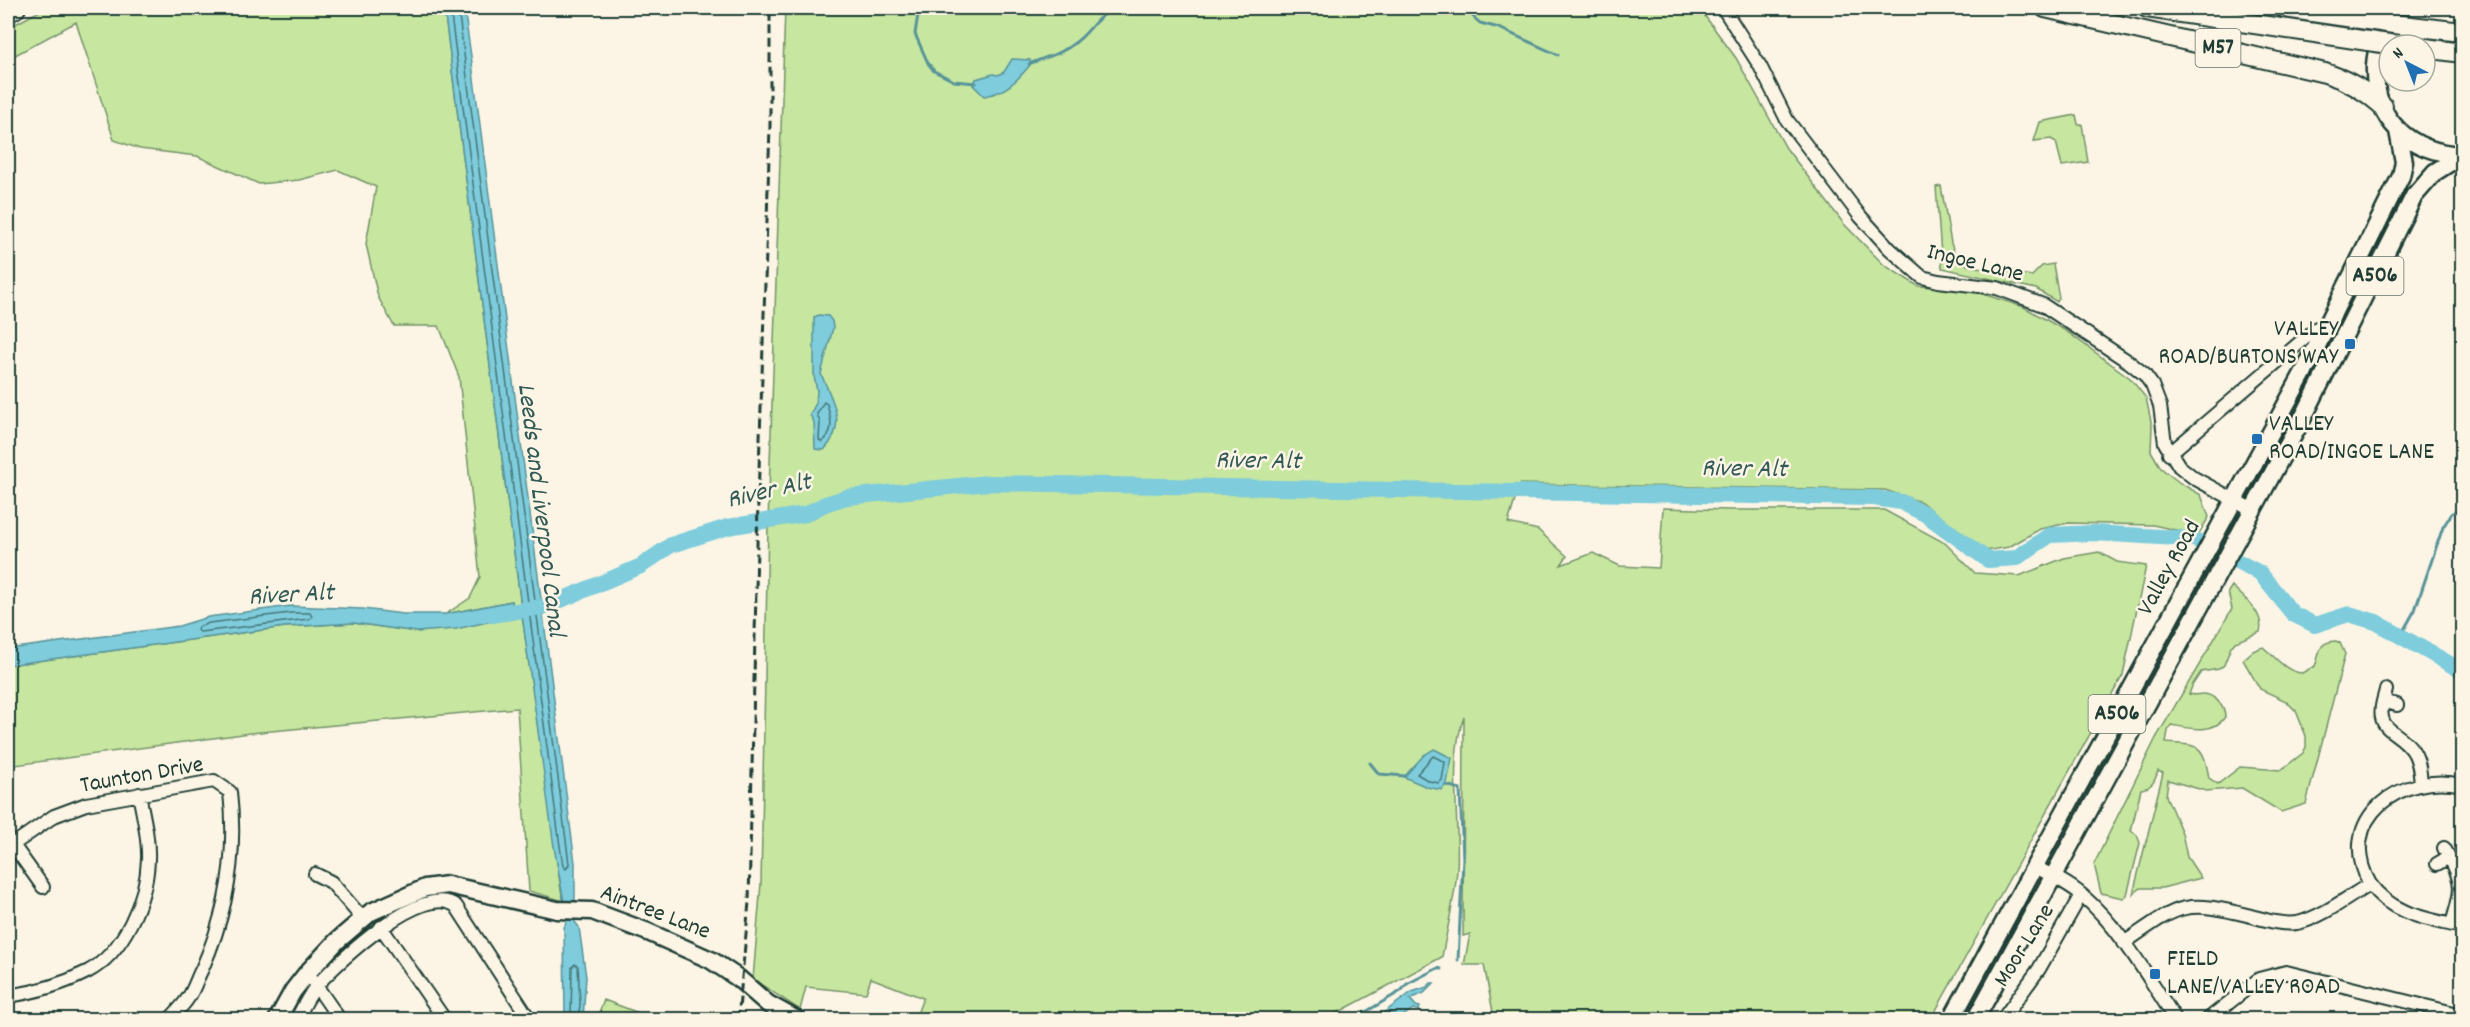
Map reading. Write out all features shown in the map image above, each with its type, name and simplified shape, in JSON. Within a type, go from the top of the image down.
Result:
[{"type":"highway","points":[[8,13],[16,8]]},
{"type":"highway","name":"M57","points":[[2045,8],[2325,73],[2364,90],[2383,106]]},
{"type":"highway","name":"M57","points":[[2147,8],[2377,42]]},
{"type":"highway","points":[[2285,8],[2374,21],[2392,16],[2463,32]]},
{"type":"highway","points":[[2437,50],[2463,53]]},
{"type":"main road","name":"A506","points":[[2392,16],[2375,68],[2379,96],[2383,106],[2398,131],[2423,147],[2442,153],[2463,155]]},
{"type":"main road","name":"Valley Road","points":[[1951,1020],[2324,333],[2401,176],[2404,162],[2398,131]]},
{"type":"main road","name":"Valley Road","points":[[1975,1020],[2253,510],[2343,341],[2414,196],[2435,172],[2463,155]]},
{"type":"main road","name":"Aintree Lane","points":[[277,1020],[293,991],[312,979],[337,941],[371,912],[436,885],[480,891],[561,910],[592,912],[648,932],[708,958],[731,972],[768,1004],[797,1020]]},
{"type":"street","name":"Ingoe Lane","points":[[1723,8],[1760,66],[1787,120],[1860,216],[1890,249],[1922,277],[1997,288],[2043,304],[2129,362],[2144,374],[2152,385],[2160,406],[2165,443],[2169,454]]},
{"type":"street","points":[[2253,510],[2194,478],[2169,454],[2317,328]]},
{"type":"street","points":[[2397,705],[2384,696],[2380,714],[2382,723],[2412,750],[2418,763],[2421,783]]},
{"type":"street","name":"Taunton Drive","points":[[10,846],[54,816],[86,804],[214,781],[230,792],[234,822],[230,872],[222,916],[209,953],[188,998],[169,1020]]},
{"type":"street","points":[[2437,864],[2446,853],[2459,874],[2461,886],[2457,926],[2400,910],[2386,902],[2370,884],[2362,866],[2360,856],[2365,827],[2377,807],[2401,789],[2421,783],[2447,782],[2463,785]]},
{"type":"street","points":[[8,996],[49,989],[89,971],[117,946],[135,914],[146,884],[149,856],[139,794]]},
{"type":"street","points":[[2352,822],[2365,827]]},
{"type":"street","points":[[10,846],[43,887]]},
{"type":"street","points":[[2035,867],[2081,895],[2124,943],[2176,1020]]},
{"type":"street","points":[[315,874],[331,882],[363,919]]},
{"type":"street","points":[[2124,943],[2168,913],[2180,908],[2211,907],[2275,922],[2294,923],[2317,915],[2370,884]]},
{"type":"street","name":"Moor Lane","points":[[2002,1020],[2039,969],[2081,895]]},
{"type":"street","points":[[296,1020],[312,979],[381,927],[415,909],[440,900],[449,901],[456,906],[530,1020]]},
{"type":"street","points":[[381,927],[445,1020]]},
{"type":"street","points":[[2207,1020],[2259,979],[2280,972],[2299,974],[2454,1016]]},
{"type":"street","points":[[312,979],[340,1020]]},
{"type":"green space","points":[[45,8],[444,8],[523,622],[564,901],[529,891],[517,708],[250,733],[8,766],[8,665],[285,627],[354,623],[417,632],[512,601],[446,614],[470,598],[480,577],[459,377],[439,326],[394,326],[378,297],[366,244],[376,187],[338,170],[299,180],[259,184],[197,156],[140,149],[114,140],[76,22],[8,59],[8,28]]},
{"type":"green space","points":[[785,8],[1699,8],[1736,58],[1786,148],[1844,224],[1884,265],[1918,286],[1967,289],[2024,307],[2066,331],[2130,378],[2146,398],[2152,426],[2151,451],[2161,468],[2180,483],[2201,495],[2209,517],[2198,535],[2153,525],[2068,523],[2040,529],[2009,547],[1985,551],[1921,502],[1885,490],[1520,484],[1508,523],[1538,530],[1567,556],[1561,565],[1593,553],[1620,566],[1659,568],[1663,508],[1884,510],[1945,543],[1975,573],[2019,576],[2064,558],[2099,552],[2117,562],[2146,566],[2123,675],[1931,1019],[1491,1019],[1493,1012],[1484,965],[1464,965],[1470,934],[1463,936],[1464,717],[1459,733],[1456,771],[1457,870],[1442,957],[1326,1019],[915,1019],[923,998],[871,978],[866,993],[806,987],[800,1010],[753,979],[761,883],[768,524]]},
{"type":"green space","points":[[2076,115],[2078,124],[2082,124],[2088,162],[2062,166],[2056,142],[2051,139],[2034,141],[2040,122]]},
{"type":"green space","points":[[1941,186],[1951,243],[1957,261],[1970,266],[2032,276],[2042,266],[2053,264],[2059,298],[2057,302],[2036,289],[1942,268],[1936,187]]},
{"type":"green space","points":[[2232,586],[2257,612],[2261,625],[2260,632],[2235,642],[2224,665],[2219,669],[2201,672],[2189,694],[2203,694],[2215,698],[2221,705],[2225,717],[2220,723],[2207,728],[2193,729],[2171,725],[2166,743],[2198,748],[2205,758],[2209,778],[2218,784],[2240,767],[2281,770],[2303,753],[2306,747],[2306,736],[2296,711],[2286,701],[2260,689],[2243,660],[2253,651],[2263,647],[2286,667],[2302,673],[2315,666],[2322,646],[2336,641],[2340,643],[2345,654],[2306,804],[2281,812],[2242,788],[2206,791],[2168,780],[2166,796],[2182,833],[2187,857],[2201,878],[2162,888],[2141,888],[2133,894],[2163,773],[2158,771],[2153,783],[2141,789],[2131,831],[2137,835],[2140,843],[2127,895],[2123,898],[2101,893],[2094,864],[2156,738],[2232,609],[2228,592]]},
{"type":"green space","points":[[604,1000],[655,1019],[597,1019]]},
{"type":"water","points":[[444,8],[464,8],[472,63],[575,863],[575,922],[579,927],[586,977],[583,1019],[565,1019],[564,928],[567,919],[554,847],[523,622]]},
{"type":"water","points":[[1012,59],[1030,60],[1030,65],[1010,85],[984,96],[973,85],[976,79],[1004,72]]},
{"type":"water","points":[[828,316],[832,321],[833,328],[821,374],[834,403],[837,422],[831,441],[824,450],[815,449],[814,422],[810,415],[816,403],[814,317]]},
{"type":"water","points":[[512,601],[515,616],[456,629],[417,632],[354,623],[285,627],[8,665],[8,649],[179,626],[208,617],[291,606],[363,609],[403,614],[446,614]]},
{"type":"water","points":[[1434,749],[1452,758],[1447,783],[1442,790],[1427,787],[1404,777],[1424,755]]},
{"type":"water","points":[[1434,983],[1424,993],[1410,999],[1420,1007],[1419,1011],[1413,1009],[1403,1016],[1396,1017],[1392,1014],[1382,1019],[1375,1019],[1412,992],[1427,987]]},
{"type":"waterway","points":[[919,8],[915,34],[934,71],[954,81],[976,83]]},
{"type":"waterway","points":[[1029,64],[1071,46],[1097,20],[1115,8]]},
{"type":"waterway","points":[[1444,8],[1470,14],[1480,23],[1499,28],[1558,55]]},
{"type":"waterway","name":"River Alt","points":[[492,615],[547,606],[641,566],[671,545],[728,527],[806,514],[825,504],[847,497],[988,483],[1874,498],[1901,502],[1925,514],[1988,560],[2016,558],[2050,535],[2094,533],[2194,539],[2260,573],[2293,614],[2315,625],[2349,614],[2376,622],[2462,671]]},
{"type":"waterway","points":[[2401,635],[2415,610],[2443,527],[2452,513],[2462,508]]},
{"type":"waterway","points":[[1370,763],[1379,774],[1405,776]]},
{"type":"waterway","points":[[1446,785],[1460,789],[1463,859],[1458,960]]},
{"type":"waterway","points":[[1352,1020],[1401,991],[1407,984],[1438,968],[1441,969]]},
{"type":"railway","points":[[738,1020],[749,902],[758,501],[770,126],[770,8]]},
{"type":"place","name":"VALLEY ROAD/BURTONS WAY","points":[[2350,344]]},
{"type":"place","name":"VALLEY ROAD/INGOE LANE","points":[[2257,439]]},
{"type":"place","name":"FIELD LANE/VALLEY ROAD","points":[[2155,974]]},
{"type":"water label","name":"Leeds and Liverpool Canal","points":[[540,510]]}]
